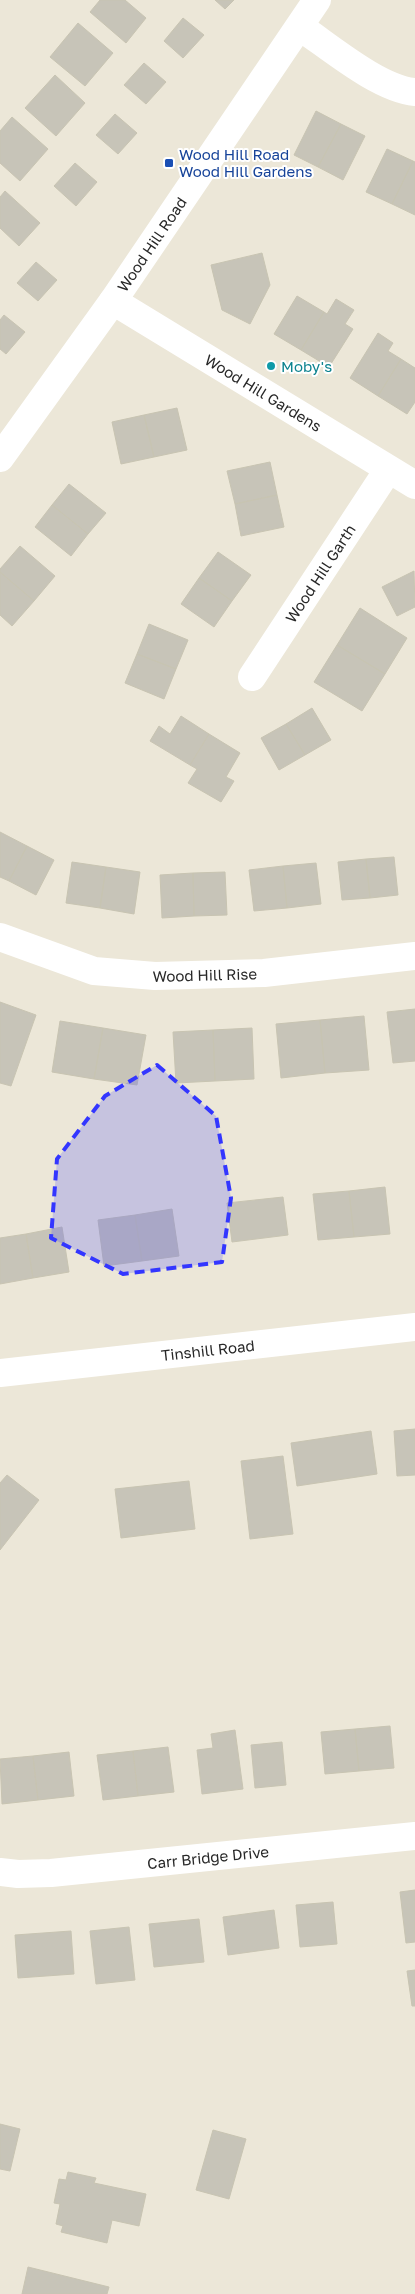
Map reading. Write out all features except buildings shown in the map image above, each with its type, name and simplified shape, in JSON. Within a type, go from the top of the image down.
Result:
[{"type":"street","name":"Wood Hill Road","points":[[0,458],[113,301],[317,0]]},
{"type":"street","points":[[300,27],[381,82],[406,91],[415,92]]},
{"type":"street","name":"Wood Hill Gardens","points":[[113,301],[415,485]]},
{"type":"street","name":"Wood Hill Garth","points":[[252,678],[388,470]]},
{"type":"street","name":"Wood Hill Rise","points":[[0,937],[94,971],[155,976],[264,973],[415,956]]},
{"type":"street","name":"Tinshill Road","points":[[0,1373],[415,1327]]},
{"type":"street","name":"Carr Bridge Drive","points":[[0,1872],[18,1874],[51,1873],[415,1836]]},
{"type":"highlighted area","points":[[157,1065],[216,1116],[231,1198],[222,1262],[123,1274],[51,1238],[57,1159],[105,1096]]},
{"type":"place","name":"Wood Hill Road Wood Hill Gardens","points":[[169,163]]},
{"type":"place","name":"Moby's","points":[[271,366]]}]
